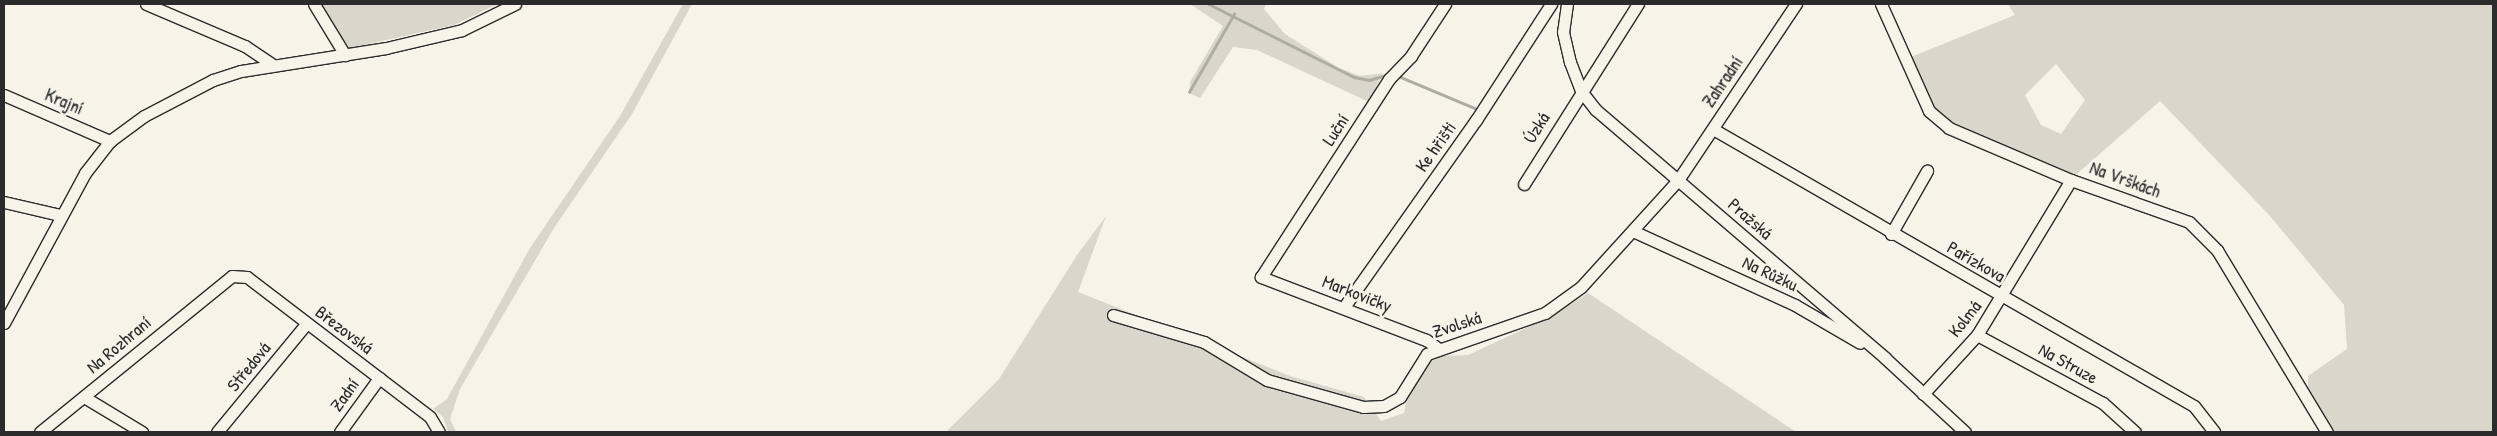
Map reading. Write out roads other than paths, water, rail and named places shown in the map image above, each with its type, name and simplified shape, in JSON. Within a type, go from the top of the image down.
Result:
[{"type":"street","points":[[146,4],[245,46],[273,65]]},
{"type":"street","points":[[314,4],[345,55]]},
{"type":"street","points":[[4,323],[60,215],[110,141],[144,116],[213,80],[273,65],[345,55],[462,30],[515,4]]},
{"type":"street","name":"Luční","points":[[1260,277],[1389,79],[1411,56],[1445,4]]},
{"type":"street","name":"Ke hřišti","points":[[1344,307],[1476,120],[1551,4]]},
{"type":"street","name":"Pražská","points":[[1566,4],[1563,32],[1581,91],[1596,110],[1886,358],[1922,394],[1965,432]]},
{"type":"street","name":"Úzká","points":[[1524,184],[1581,91],[1638,4]]},
{"type":"street","name":"Zahradní","points":[[1678,180],[1796,4]]},
{"type":"street","name":"Na Vrškách","points":[[1881,4],[1929,111],[1949,128],[2071,180],[2189,222],[2218,250],[2327,432]]},
{"type":"street","name":"Krajní","points":[[4,96],[110,141]]},
{"type":"street","name":"Pařízkova","points":[[1713,129],[1891,234],[2194,406],[2214,432]]},
{"type":"street","points":[[1891,234],[1927,171]]},
{"type":"street","name":"Zvolská","points":[[1113,315],[1204,342],[1267,380],[1363,407],[1384,406],[1400,397],[1427,354],[1545,313],[1581,287],[1635,232],[1678,180]]},
{"type":"street","name":"Kolmá","points":[[1922,394],[1977,335],[2003,297],[2071,180]]},
{"type":"street","points":[[4,202],[60,215]]},
{"type":"street","name":"Na Růžku","points":[[1635,232],[1795,305],[1886,358]]},
{"type":"street","name":"Březovská","points":[[220,284],[232,276],[247,277],[430,416],[439,432]]},
{"type":"street","name":"Markovičky","points":[[1260,277],[1344,307],[1426,340],[1439,349]]},
{"type":"street","name":"Na Rozhraní","points":[[40,432],[220,284]]},
{"type":"street","name":"Středová","points":[[218,432],[307,324]]},
{"type":"street","name":"Na Struze","points":[[1977,335],[2103,403],[2136,432]]},
{"type":"street","name":"Zadní","points":[[340,432],[379,378]]},
{"type":"street","points":[[84,397],[142,432]]},
{"type":"waterway","points":[[1209,4],[1354,77],[1369,80],[1386,75]]},
{"type":"waterway","points":[[1189,92],[1234,14]]},
{"type":"waterway","points":[[1398,76],[1475,108]]}]
